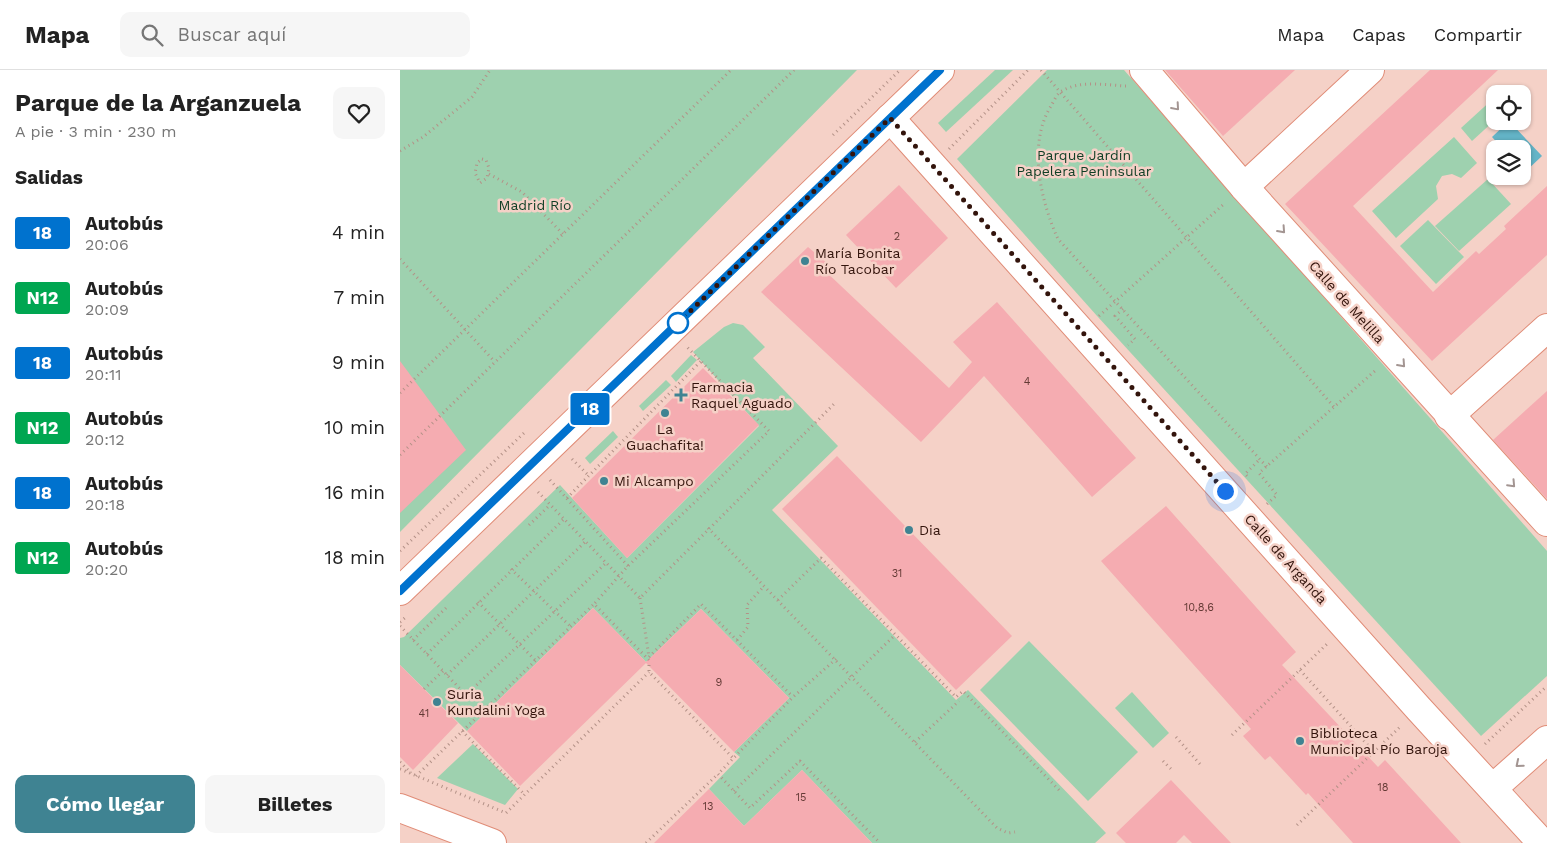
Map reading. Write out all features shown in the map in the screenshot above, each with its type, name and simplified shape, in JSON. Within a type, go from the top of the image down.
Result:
[{"type":"street","points":[[400,591],[940,70]]},
{"type":"street","points":[[1244,187],[1370,70]]},
{"type":"street","name":"Calle de Melilla","points":[[1137,78],[1244,187],[1449,416],[1547,522]]},
{"type":"street","name":"Calle de Arganda","points":[[890,118],[1419,709],[1542,843]]},
{"type":"street","points":[[1449,416],[1547,328]]},
{"type":"street","points":[[1492,788],[1547,740]]},
{"type":"street","points":[[402,813],[492,843]]},
{"type":"path","points":[[400,151],[423,137],[472,97],[490,70]]},
{"type":"path","points":[[400,394],[732,70]]},
{"type":"path","points":[[400,455],[794,70]]},
{"type":"path","points":[[942,146],[947,152],[1028,70]]},
{"type":"path","points":[[1041,70],[1334,407]]},
{"type":"path","points":[[1137,78],[1076,85],[1060,92],[1047,111],[1041,135],[1038,159],[1040,189],[1045,208],[1058,239],[1267,467]]},
{"type":"path","points":[[484,159],[488,162],[488,174],[483,182],[479,182],[476,178],[475,167],[480,160],[484,159]]},
{"type":"path","points":[[488,174],[522,192],[563,234]]},
{"type":"path","points":[[1098,317],[1244,187]]},
{"type":"path","points":[[400,259],[467,329],[495,362]]},
{"type":"path","points":[[1123,309],[1115,316],[1135,339],[1124,349]]},
{"type":"path","points":[[416,776],[594,604],[628,566],[768,431],[671,330]]},
{"type":"path","points":[[567,498],[701,361]]},
{"type":"path","points":[[1250,519],[1277,495],[1259,473],[1379,368]]},
{"type":"path","points":[[640,598],[835,403]]},
{"type":"path","points":[[1245,474],[1260,459]]},
{"type":"path","points":[[559,490],[628,566]]},
{"type":"path","points":[[538,492],[640,598],[649,660],[594,604]]},
{"type":"path","points":[[529,525],[550,505]]},
{"type":"path","points":[[427,654],[511,569],[564,519]]},
{"type":"path","points":[[708,528],[997,828],[1008,833],[1014,832]]},
{"type":"path","points":[[447,675],[586,541]]},
{"type":"path","points":[[778,600],[821,558],[956,698],[963,691],[1060,791]]},
{"type":"path","points":[[400,626],[466,695],[607,562]]},
{"type":"path","points":[[511,569],[570,626]]},
{"type":"path","points":[[737,640],[748,627],[747,605],[764,586]]},
{"type":"path","points":[[478,602],[535,660]]},
{"type":"path","points":[[648,656],[701,604],[793,697]]},
{"type":"path","points":[[414,640],[447,607]]},
{"type":"path","points":[[1232,735],[1346,627]]},
{"type":"path","points":[[734,791],[895,635]]},
{"type":"path","points":[[646,843],[734,759],[793,697],[836,660]]},
{"type":"path","points":[[649,665],[649,672],[734,759]]},
{"type":"path","points":[[1300,670],[1374,752]]},
{"type":"path","points":[[424,689],[443,671]]},
{"type":"path","points":[[400,769],[506,813],[649,672]]},
{"type":"path","points":[[915,742],[959,701]]},
{"type":"path","points":[[1297,825],[1419,709]]},
{"type":"path","points":[[462,731],[524,794]]},
{"type":"path","points":[[1176,737],[1200,764]]},
{"type":"path","points":[[718,774],[750,808],[800,761],[880,843]]},
{"type":"path","points":[[1163,761],[1171,769]]},
{"type":"path","points":[[400,762],[416,776]]},
{"type":"green space","name":"Madrid Río","points":[[400,70],[857,70],[400,532]]},
{"type":"green space","points":[[995,70],[1013,70],[946,132],[938,123]]},
{"type":"green space","name":"Parque Jardín Papelera Peninsular","points":[[1047,70],[1124,70],[1547,551],[1547,676],[1481,736],[1098,317],[957,159]]},
{"type":"green space","points":[[1486,105],[1486,128],[1472,141],[1461,128]]},
{"type":"green space","points":[[1454,137],[1477,163],[1461,178],[1452,174],[1442,176],[1436,186],[1438,199],[1396,238],[1372,211]]},
{"type":"green space","points":[[1486,181],[1486,185],[1494,185],[1511,204],[1459,251],[1435,226]]},
{"type":"green space","points":[[1428,220],[1464,257],[1436,284],[1400,246]]},
{"type":"green space","points":[[733,323],[743,325],[765,347],[753,358],[838,446],[772,510],[956,700],[968,690],[1106,833],[1095,843],[872,843],[802,770],[744,826],[709,789],[740,757],[734,752],[789,698],[701,609],[646,662],[593,608],[467,731],[400,665],[400,638],[404,637],[560,485],[627,558],[759,426],[693,352],[724,327]]},
{"type":"green space","points":[[691,355],[697,360],[676,382],[671,376]]},
{"type":"green space","points":[[666,380],[671,385],[643,411],[639,406]]},
{"type":"green space","points":[[613,431],[618,437],[590,464],[585,458]]},
{"type":"green space","points":[[1029,641],[1138,752],[1088,801],[980,690]]},
{"type":"green space","points":[[1132,692],[1169,733],[1153,748],[1115,708]]},
{"type":"green space","points":[[473,744],[518,789],[505,805],[437,778]]},
{"type":"water","points":[[1499,130],[1517,130],[1527,140],[1495,140],[1492,137]]},
{"type":"water","points":[[1531,144],[1542,156],[1531,166]]},
{"type":"building","points":[[1165,70],[1295,70],[1223,136]]},
{"type":"building","points":[[1430,70],[1498,70],[1353,206],[1433,292],[1476,251],[1479,254],[1506,229],[1504,226],[1547,186],[1547,255],[1432,361],[1285,204]]},
{"type":"building","points":[[899,185],[948,238],[896,288],[846,235]]},
{"type":"building","points":[[808,247],[827,263],[822,268],[949,388],[972,362],[953,342],[997,302],[1136,458],[1092,497],[984,376],[921,442],[761,292]]},
{"type":"building","points":[[400,361],[466,450],[400,513]]},
{"type":"building","points":[[703,368],[759,425],[627,558],[572,498]]},
{"type":"building","points":[[1547,391],[1547,499],[1493,440]]},
{"type":"building","points":[[837,456],[1012,636],[956,690],[782,509]]},
{"type":"building","points":[[1166,506],[1296,652],[1282,665],[1378,767],[1385,760],[1461,843],[1353,843],[1308,793],[1306,795],[1270,756],[1265,760],[1243,736],[1251,729],[1101,561]]},
{"type":"building","points":[[593,608],[646,662],[701,609],[789,698],[734,752],[646,663],[520,786],[467,731]]},
{"type":"building","points":[[400,665],[458,723],[413,770],[400,757]]},
{"type":"building","points":[[802,770],[872,843],[654,843],[709,789],[744,826]]},
{"type":"building","points":[[1171,780],[1231,843],[1192,843],[1184,835],[1176,843],[1126,843],[1116,833]]},
{"type":"bus line","name":"18","points":[[400,591],[940,70]]},
{"type":"place","name":"María Bonita Río Tacobar","points":[[805,261]]},
{"type":"place","name":"Farmacia Raquel Aguado","points":[[681,395]]},
{"type":"place","name":"La Guachafita!","points":[[665,413]]},
{"type":"place","name":"Mi Alcampo","points":[[604,481]]},
{"type":"place","name":"Dia","points":[[909,530]]},
{"type":"place","name":"Suria Kundalini Yoga","points":[[437,702]]},
{"type":"place","name":"Biblioteca Municipal Pío Baroja","points":[[1300,741]]},
{"type":"route","points":[[678,323],[890,118],[1225,491]]}]
